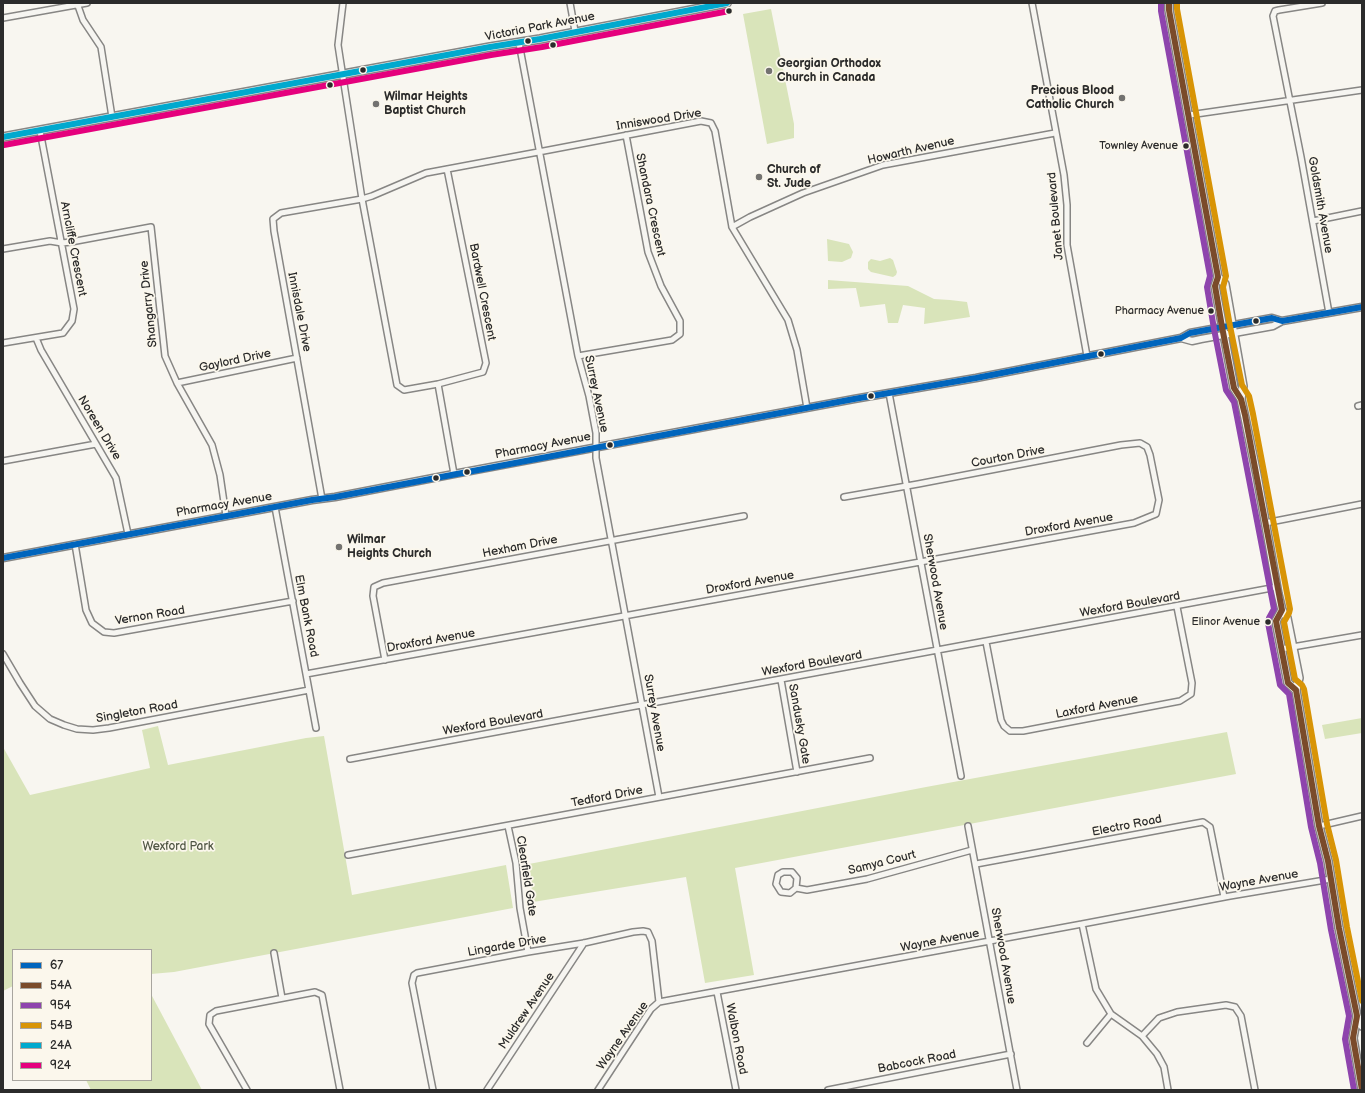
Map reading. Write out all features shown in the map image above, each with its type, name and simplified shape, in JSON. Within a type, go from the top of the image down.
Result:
[{"type":"main road","name":"Victoria Park Avenue","points":[[3,138],[728,3]]},
{"type":"main road","points":[[1165,3],[1169,7],[1218,277],[1215,286],[1222,327],[1234,388],[1241,399]]},
{"type":"main road","points":[[1218,277],[1225,284],[1243,386],[1241,399],[1277,587],[1282,610],[1287,618],[1299,678],[1296,690],[1319,826],[1328,861],[1362,1026]]},
{"type":"main road","points":[[1282,610],[1276,621],[1288,682],[1296,690]]},
{"type":"main road","points":[[1360,1016],[1353,1038],[1362,1090]]},
{"type":"street","points":[[3,18],[87,3]]},
{"type":"street","points":[[343,3],[338,45],[342,74],[362,199],[397,385],[404,390],[438,384],[454,474]]},
{"type":"street","points":[[570,3],[575,31]]},
{"type":"street","name":"Janet Boulevard","points":[[1032,3],[1064,175],[1067,205],[1066,245],[1087,356]]},
{"type":"street","name":"Goldsmith Avenue","points":[[1322,3],[1278,10],[1274,13],[1275,30],[1290,100],[1329,313]]},
{"type":"street","points":[[77,4],[83,20],[101,46],[112,117]]},
{"type":"street","name":"Surrey Avenue","points":[[519,42],[578,356],[589,396],[596,433],[596,458],[659,797]]},
{"type":"street","points":[[1189,114],[1362,90]]},
{"type":"street","name":"Inniswood Drive","points":[[362,199],[386,191],[426,173],[701,121],[710,122],[715,131],[732,227],[788,320],[797,350],[807,408]]},
{"type":"street","name":"Arncliffe Crescent","points":[[3,343],[63,333],[72,321],[74,309],[40,131]]},
{"type":"street","name":"Howarth Avenue","points":[[732,227],[750,217],[803,193],[883,165],[1055,133]]},
{"type":"street","name":"Shandara Crescent","points":[[578,356],[672,340],[680,334],[680,320],[661,286],[648,252],[626,135]]},
{"type":"street","name":"Bardwell Crescent","points":[[438,384],[483,372],[486,363],[447,169]]},
{"type":"street","name":"Innisdale Drive","points":[[322,499],[273,219],[281,213],[362,199]]},
{"type":"street","points":[[1312,221],[1362,211]]},
{"type":"street","name":"Shangarry Drive","points":[[3,249],[50,241],[62,243],[151,227],[165,356],[177,383],[212,445],[220,475],[226,516]]},
{"type":"street","name":"Pharmacy Avenue","points":[[1181,338],[1192,341],[1234,334],[1273,326],[1282,321],[1362,307]]},
{"type":"street","name":"Pharmacy Avenue","points":[[3,558],[596,447],[976,378],[1181,338],[1190,333],[1222,327],[1272,318],[1282,321]]},
{"type":"street","name":"Noreen Drive","points":[[36,338],[41,350],[116,478],[128,534]]},
{"type":"street","name":"Gaylord Drive","points":[[177,383],[298,358]]},
{"type":"street","name":"Sherwood Avenue","points":[[889,393],[961,776]]},
{"type":"street","name":"Courton Drive","points":[[844,497],[1121,445],[1140,443],[1147,447],[1154,474]]},
{"type":"street","points":[[3,461],[96,444]]},
{"type":"street","name":"Droxford Avenue","points":[[306,674],[1134,523],[1156,514],[1159,500],[1154,474]]},
{"type":"street","points":[[1265,523],[1362,504]]},
{"type":"street","name":"Elm Bank Road","points":[[275,507],[316,728]]},
{"type":"street","name":"Hexham Drive","points":[[385,660],[373,596],[374,587],[382,583],[744,516]]},
{"type":"street","name":"Vernon Road","points":[[75,544],[86,610],[92,623],[104,632],[114,633],[293,600]]},
{"type":"street","name":"Wexford Boulevard","points":[[350,759],[1177,607],[1277,587]]},
{"type":"street","name":"Laxford Avenue","points":[[986,642],[1001,720],[1004,726],[1010,731],[1023,731],[1180,701],[1191,694],[1192,683],[1177,607]]},
{"type":"street","points":[[1281,649],[1362,635]]},
{"type":"street","name":"Singleton Road","points":[[3,654],[35,706],[50,719],[77,729],[93,730],[109,728],[309,690]]},
{"type":"street","name":"Sandusky Gate","points":[[781,680],[797,772]]},
{"type":"street","name":"Tedford Drive","points":[[348,855],[870,758]]},
{"type":"street","points":[[1319,826],[1362,816]]},
{"type":"street","name":"Electro Road","points":[[976,864],[1203,822],[1210,827],[1224,897]]},
{"type":"street","name":"Clearfield Gate","points":[[508,826],[516,863],[520,908],[528,952]]},
{"type":"street","name":"Sherwood Avenue","points":[[968,826],[1017,1090]]},
{"type":"street","name":"Samya Court","points":[[796,888],[797,878],[792,872],[783,872],[778,875],[776,884],[781,892],[790,892],[796,888],[807,890],[867,879],[972,850]]},
{"type":"street","name":"Wayne Avenue","points":[[598,1090],[651,1009],[659,1002],[1224,897],[1331,879]]},
{"type":"street","points":[[1082,924],[1096,989],[1111,1014],[1142,1036],[1157,1054],[1164,1067],[1168,1090]]},
{"type":"street","name":"Lingarde Drive","points":[[433,1090],[412,983],[414,975],[424,970],[584,943],[643,931],[648,932],[652,941],[659,1002]]},
{"type":"street","name":"Muldrew Avenue","points":[[487,1090],[584,943]]},
{"type":"street","points":[[274,953],[282,998]]},
{"type":"street","points":[[247,1090],[210,1024],[210,1015],[216,1011],[315,992],[322,995],[340,1090]]},
{"type":"street","name":"Walbon Road","points":[[717,992],[736,1090]]},
{"type":"street","points":[[1142,1036],[1159,1018],[1177,1012],[1226,1005],[1235,1007],[1241,1016],[1255,1090]]},
{"type":"street","points":[[1087,1043],[1111,1014]]},
{"type":"street","name":"Babcock Road","points":[[828,1090],[1011,1054]]},
{"type":"green space","points":[[771,9],[794,124],[794,138],[767,144],[743,14]]},
{"type":"green space","points":[[827,239],[849,244],[853,252],[851,258],[842,262],[828,261]]},
{"type":"green space","points":[[890,258],[893,260],[897,272],[893,277],[871,272],[868,269],[868,262],[871,259],[880,261]]},
{"type":"green space","points":[[828,280],[908,286],[934,299],[967,302],[970,317],[924,324],[925,308],[903,305],[898,323],[888,323],[885,304],[860,307],[856,288],[828,289]]},
{"type":"green space","points":[[1362,718],[1362,733],[1325,739],[1322,725]]},
{"type":"green space","name":"Wexford Park","points":[[158,726],[168,765],[306,738],[324,736],[352,895],[506,865],[513,908],[174,972],[152,974],[152,949],[12,949],[12,986],[3,991],[3,747],[30,795],[150,768],[142,730]]},
{"type":"green space","points":[[1227,732],[1236,774],[735,868],[754,975],[705,983],[686,877],[533,902],[529,864],[926,787]]},
{"type":"green space","points":[[152,996],[202,1090],[91,1090],[86,1081],[152,1081]]},
{"type":"transit line","name":"24A","points":[[3,137],[540,39],[727,3]]},
{"type":"transit line","name":"954","points":[[1161,3],[1161,11],[1210,276],[1207,287],[1214,329],[1226,390],[1234,402],[1274,609],[1268,623],[1280,685],[1289,694],[1311,827],[1320,863],[1331,930],[1349,1016],[1345,1039],[1354,1090]]},
{"type":"transit line","name":"54A","points":[[1169,3],[1169,10],[1218,277],[1215,286],[1222,327],[1234,388],[1241,399],[1245,415],[1282,610],[1276,621],[1288,683],[1296,690],[1319,826],[1328,861],[1339,928],[1357,1016],[1353,1038],[1362,1090]]},
{"type":"transit line","name":"54B","points":[[1177,3],[1226,276],[1223,287],[1230,326],[1242,385],[1249,396],[1253,414],[1290,609],[1284,622],[1295,679],[1304,689],[1327,824],[1336,860],[1347,927],[1362,1001]]},
{"type":"transit line","name":"924","points":[[4,145],[491,55],[542,47],[729,11]]},
{"type":"transit line","name":"67","points":[[3,558],[854,399],[976,378],[1181,338],[1190,333],[1272,318],[1282,321],[1362,307]]},
{"type":"place","name":"Georgian Orthodox Church in Canada","points":[[769,71]]},
{"type":"place","name":"Precious Blood Catholic Church","points":[[1122,98]]},
{"type":"place","name":"Wilmar Heights Baptist Church","points":[[376,104]]},
{"type":"place","name":"Townley Avenue","points":[[1186,146]]},
{"type":"place","name":"Church of St. Jude","points":[[759,177]]},
{"type":"place","name":"Pharmacy Avenue","points":[[1211,311]]},
{"type":"place","name":"Wilmar Heights Church","points":[[339,547]]},
{"type":"place","name":"Elinor Avenue","points":[[1268,622]]}]
